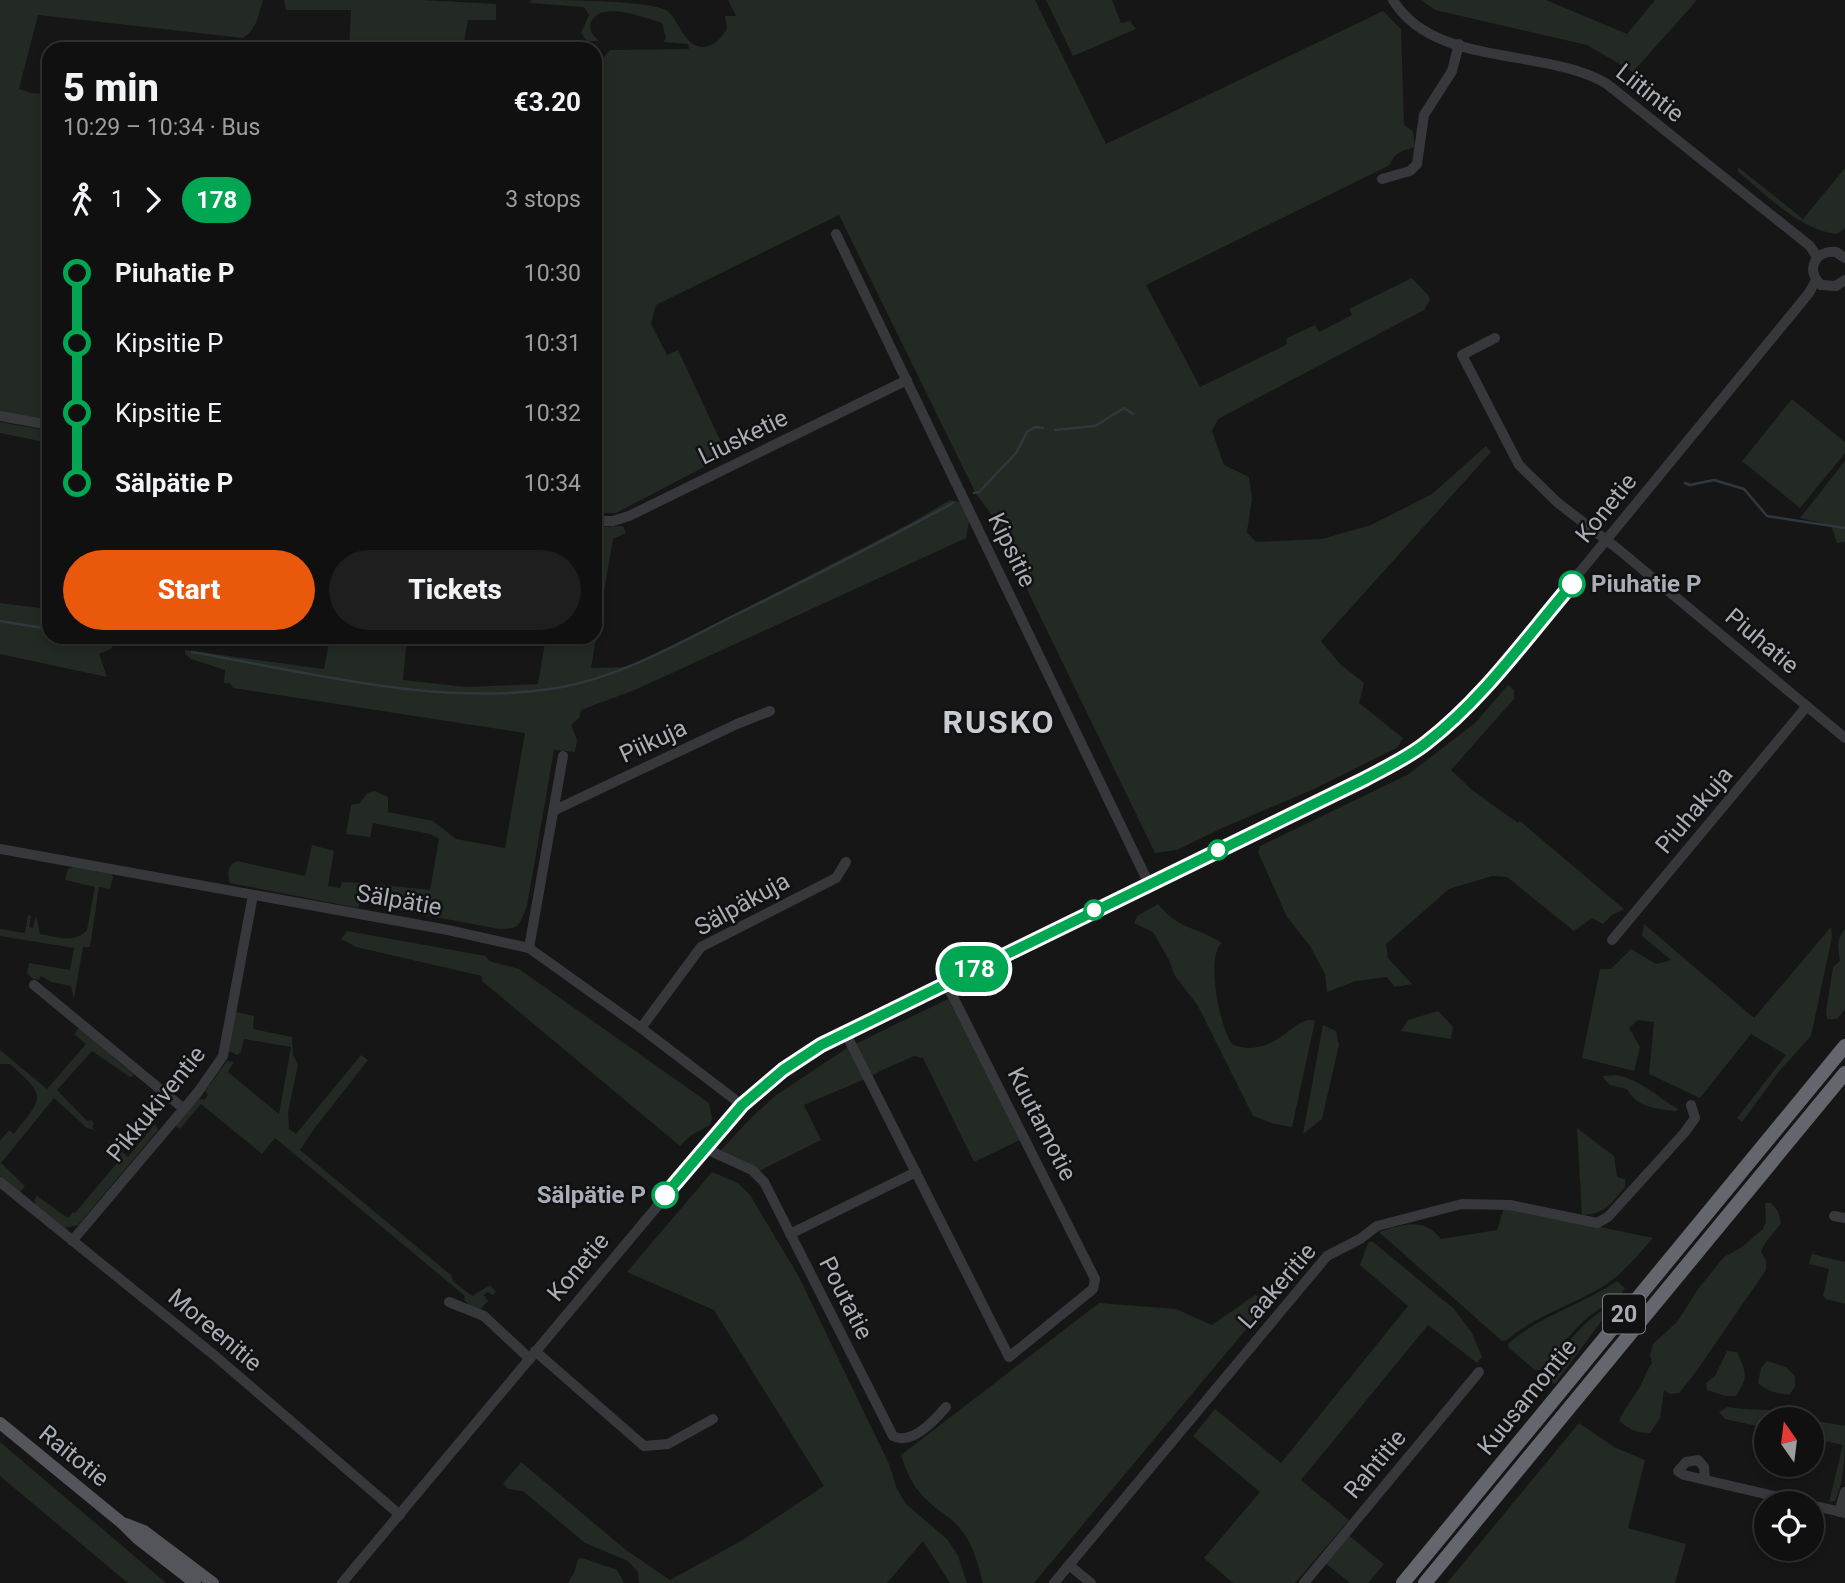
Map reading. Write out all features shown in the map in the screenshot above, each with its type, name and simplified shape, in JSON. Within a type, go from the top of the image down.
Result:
[{"type":"highway","name":"Kuusamontie","points":[[1404,1583],[1845,1046]]},
{"type":"highway","name":"Kuusamontie","points":[[1425,1583],[1845,1073]]},
{"type":"main road","name":"Raitotie","points":[[0,1423],[122,1522],[136,1538],[195,1583]]},
{"type":"main road","name":"Raitotie","points":[[122,1522],[144,1531],[213,1583]]},
{"type":"street","name":"Liitintie","points":[[1393,0],[1404,14],[1423,30],[1459,44],[1583,73],[1607,84],[1810,246],[1817,257]]},
{"type":"street","points":[[1382,179],[1410,171],[1417,164],[1424,115],[1452,71],[1459,44]]},
{"type":"street","name":"Kipsitie","points":[[836,234],[1149,884]]},
{"type":"street","points":[[1844,255],[1829,251],[1817,257],[1812,268],[1816,280],[1830,287],[1844,282]]},
{"type":"street","name":"Konetie","points":[[342,1583],[742,1105],[783,1070],[845,1032],[1365,779],[1423,745],[1479,695],[1809,293],[1816,280]]},
{"type":"street","name":"Piuhatie","points":[[1495,338],[1462,355],[1519,465],[1558,503],[1608,540],[1845,737]]},
{"type":"street","name":"Liusketie","points":[[602,521],[624,519],[907,380]]},
{"type":"street","points":[[0,416],[42,424]]},
{"type":"street","name":"Piuhakuja","points":[[1612,940],[1807,706]]},
{"type":"street","name":"Piikuja","points":[[555,810],[770,710]]},
{"type":"street","points":[[528,948],[563,755]]},
{"type":"street","name":"Sälpätie","points":[[0,849],[489,938],[528,948],[641,1028],[742,1105]]},
{"type":"street","name":"Sälpäkuja","points":[[641,1028],[701,947],[836,877],[846,862]]},
{"type":"street","name":"Pikkukiventie","points":[[72,1241],[184,1109],[223,1056],[253,895]]},
{"type":"street","name":"Kuutamotie","points":[[916,1172],[1009,1357],[1095,1286],[1094,1275],[946,983]]},
{"type":"street","points":[[34,985],[184,1109]]},
{"type":"street","points":[[790,1234],[916,1172],[845,1032]]},
{"type":"street","name":"Laakeritie","points":[[1054,1583],[1327,1256],[1360,1239],[1377,1226],[1462,1204],[1510,1205],[1597,1223],[1608,1217],[1685,1132],[1695,1118],[1691,1105]]},
{"type":"street","name":"Poutatie","points":[[704,1148],[756,1173],[764,1182],[893,1436],[902,1439],[912,1437],[946,1407]]},
{"type":"street","name":"Moreenitie","points":[[0,1182],[214,1355],[400,1515]]},
{"type":"street","points":[[449,1302],[484,1316],[644,1446],[668,1444],[713,1419]]},
{"type":"street","name":"Rahtitie","points":[[1304,1583],[1479,1373]]},
{"type":"street","points":[[1705,1480],[1754,1491]]},
{"type":"street","points":[[1824,1508],[1842,1512],[1845,1492]]},
{"type":"street","points":[[1069,1564],[1091,1583]]},
{"type":"shaded area","points":[[0,0],[263,0],[254,26],[243,38],[38,15],[19,89],[42,94],[42,419],[0,413]]},
{"type":"shaded area","points":[[284,0],[422,0],[496,4],[496,20],[468,20],[464,42],[349,42],[351,10],[286,10]]},
{"type":"shaded area","points":[[532,0],[602,1],[655,7],[670,14],[690,42],[706,47],[720,39],[727,29],[725,16],[736,16],[728,0],[1035,0],[1106,144],[1383,11],[1401,29],[1404,125],[1413,131],[1415,147],[1397,155],[1390,165],[1146,285],[1200,387],[1286,345],[1287,338],[1315,325],[1319,332],[1352,315],[1349,309],[1412,278],[1428,295],[1430,300],[1424,310],[1218,419],[1212,431],[1224,465],[1249,477],[1252,499],[1247,532],[1256,542],[1322,539],[1371,525],[1432,494],[1486,446],[1491,452],[1321,641],[1340,664],[1364,683],[1359,703],[1403,738],[1398,747],[1314,789],[1177,850],[1155,853],[989,511],[976,494],[839,215],[656,305],[651,324],[667,355],[678,350],[727,455],[616,513],[602,513],[602,58],[610,50],[689,49],[688,44],[663,42],[666,38],[662,23],[614,11],[596,16],[590,28],[599,41],[587,41],[581,33],[589,15],[584,7],[529,3]]},
{"type":"shaded area","points":[[1046,0],[1112,0],[1121,23],[1130,21],[1136,29],[1073,56]]},
{"type":"shaded area","points":[[1421,0],[1546,0],[1627,34],[1655,0],[1697,0],[1633,72],[1587,45],[1435,10]]},
{"type":"shaded area","points":[[1738,167],[1803,219],[1845,168],[1845,228],[1837,234],[1823,231],[1796,218],[1738,172]]},
{"type":"shaded area","points":[[1792,399],[1845,442],[1845,453],[1800,508],[1742,461]]},
{"type":"shaded area","points":[[0,422],[42,430],[42,442],[0,433]]},
{"type":"shaded area","points":[[1845,461],[1845,542],[1837,543],[1831,525],[1800,518]]},
{"type":"shaded area","points":[[950,500],[960,502],[969,521],[966,538],[637,689],[581,710],[579,718],[571,725],[577,740],[575,752],[554,750],[527,906],[518,925],[512,928],[499,929],[371,905],[375,884],[430,890],[439,839],[430,834],[373,823],[370,837],[346,834],[351,805],[360,803],[367,793],[375,791],[388,797],[388,812],[433,821],[456,839],[505,848],[525,733],[233,688],[230,683],[224,683],[225,670],[191,659],[185,654],[185,650],[324,669],[329,644],[406,644],[403,680],[467,687],[538,684],[545,644],[595,644],[591,668],[632,667],[911,523]]},
{"type":"shaded area","points":[[623,526],[626,533],[613,539],[602,604],[602,527]]},
{"type":"shaded area","points":[[0,603],[42,608],[42,644],[114,644],[111,649],[99,654],[107,677],[0,654]]},
{"type":"shaded area","points":[[1508,685],[1514,690],[1514,699],[1451,770],[1472,790],[1518,823],[1520,821],[1624,909],[1603,924],[1592,918],[1574,931],[1507,877],[1492,876],[1449,889],[1386,944],[1388,958],[1412,984],[1395,987],[1387,977],[1356,981],[1327,992],[1325,974],[1310,946],[1287,917],[1258,852],[1260,846],[1409,774],[1475,723]]},
{"type":"shaded area","points":[[312,845],[334,851],[328,886],[340,888],[342,882],[367,883],[358,908],[230,883],[229,870],[237,861],[305,876]]},
{"type":"shaded area","points":[[73,867],[111,874],[113,877],[110,889],[99,887],[90,947],[83,947],[74,999],[71,986],[51,982],[41,976],[39,980],[33,979],[27,973],[29,963],[70,970],[74,948],[0,936],[0,929],[25,933],[28,915],[31,916],[29,927],[33,928],[36,915],[40,934],[71,938],[87,930],[95,887],[65,880],[68,869]]},
{"type":"shaded area","points":[[1158,904],[1181,924],[1222,943],[1217,950],[1215,962],[1216,993],[1223,1025],[1233,1045],[1248,1048],[1262,1046],[1273,1042],[1300,1023],[1315,1021],[1292,1127],[1253,1116],[1198,1006],[1175,976],[1153,932],[1134,923],[1137,916]]},
{"type":"shaded area","points":[[1644,924],[1754,1018],[1831,927],[1832,937],[1811,1036],[1781,1069],[1742,1122],[1737,1118],[1786,1055],[1751,1034],[1700,1098],[1649,1074],[1654,1022],[1638,1020],[1629,1028],[1640,1047],[1634,1071],[1582,1058],[1600,969],[1611,969],[1631,949],[1656,964],[1671,960],[1642,936]]},
{"type":"shaded area","points":[[1845,929],[1845,1009],[1837,1019],[1827,1019],[1833,967],[1840,961],[1839,940]]},
{"type":"shaded area","points":[[347,931],[486,956],[489,961],[519,969],[709,1103],[712,1118],[710,1125],[690,1136],[680,1146],[482,981],[482,976],[356,947],[341,939]]},
{"type":"shaded area","points":[[948,999],[1022,1139],[974,1162],[923,1058],[914,1056],[871,1077],[855,1044]]},
{"type":"shaded area","points":[[1438,1011],[1453,1027],[1451,1039],[1401,1031],[1408,1020]]},
{"type":"shaded area","points":[[236,1012],[254,1016],[253,1029],[292,1037],[293,1055],[298,1065],[288,1112],[289,1129],[296,1134],[361,1055],[368,1060],[300,1150],[451,1275],[453,1281],[472,1296],[490,1285],[496,1292],[493,1295],[487,1292],[484,1295],[488,1301],[478,1312],[464,1300],[465,1296],[275,1138],[262,1154],[201,1104],[180,1129],[176,1126],[198,1098],[204,1100],[208,1095],[205,1091],[227,1061],[234,1062],[228,1072],[279,1114],[291,1047],[244,1039],[241,1052],[237,1055],[229,1051]]},
{"type":"shaded area","points":[[1323,1025],[1336,1031],[1339,1045],[1322,1119],[1303,1134]]},
{"type":"shaded area","points":[[79,1028],[134,1075],[130,1077],[92,1051],[57,1090],[87,1121],[94,1123],[92,1127],[95,1130],[87,1128],[54,1098],[1,1163],[25,1186],[20,1192],[0,1176],[0,1141],[9,1130],[14,1134],[36,1104],[37,1097],[30,1084],[10,1064],[0,1064],[0,1050],[47,1089],[86,1044],[74,1034]]},
{"type":"shaded area","points":[[847,1048],[865,1079],[804,1105],[821,1140],[759,1171],[719,1152],[775,1096]]},
{"type":"shaded area","points":[[1616,1075],[1641,1085],[1678,1109],[1676,1111],[1642,1104],[1627,1089],[1610,1085],[1603,1076]]},
{"type":"shaded area","points":[[155,1124],[158,1130],[78,1225],[65,1228],[36,1205],[34,1200],[37,1196],[68,1218],[122,1157],[106,1139],[128,1157]]},
{"type":"shaded area","points":[[1577,1128],[1614,1156],[1617,1177],[1625,1179],[1625,1187],[1612,1203],[1597,1212],[1582,1215]]},
{"type":"shaded area","points":[[712,1172],[738,1183],[750,1195],[799,1277],[889,1464],[897,1489],[906,1504],[947,1539],[958,1556],[967,1583],[950,1583],[923,1541],[887,1583],[639,1583],[638,1572],[628,1561],[585,1543],[523,1491],[508,1489],[503,1484],[521,1462],[626,1550],[670,1580],[741,1541],[824,1486],[714,1310],[627,1272]]},
{"type":"shaded area","points":[[1765,1203],[1771,1203],[1778,1211],[1781,1223],[1761,1252],[1766,1261],[1766,1270],[1679,1393],[1670,1394],[1664,1390],[1660,1418],[1650,1433],[1637,1432],[1627,1427],[1619,1421],[1652,1363],[1650,1355],[1653,1344],[1677,1322],[1698,1289],[1724,1257],[1742,1247],[1763,1229],[1766,1222]]},
{"type":"shaded area","points":[[1504,1208],[1653,1238],[1629,1265],[1609,1282],[1502,1341],[1379,1232],[1413,1224],[1428,1228],[1441,1239],[1497,1230]]},
{"type":"shaded area","points":[[1372,1241],[1454,1309],[1472,1333],[1482,1357],[1477,1363],[1428,1325],[1301,1480],[1349,1520],[1295,1583],[1233,1583],[1204,1558],[1260,1492],[1193,1436],[1215,1409],[1281,1463],[1408,1306],[1360,1265],[1368,1243]]},
{"type":"shaded area","points":[[1812,1254],[1845,1262],[1845,1304],[1823,1296],[1829,1269],[1809,1264]]},
{"type":"shaded area","points":[[1617,1281],[1625,1288],[1621,1293],[1580,1325],[1540,1370],[1535,1370],[1509,1348],[1508,1344],[1519,1334]]},
{"type":"shaded area","points":[[1255,1295],[1262,1297],[1263,1309],[1034,1583],[983,1583],[970,1543],[955,1523],[919,1492],[901,1455],[1099,1303],[1176,1309],[1212,1325]]},
{"type":"shaded area","points":[[1611,1308],[1555,1384],[1544,1378],[1545,1371],[1584,1325],[1602,1311]]},
{"type":"shaded area","points":[[1727,1351],[1737,1352],[1744,1370],[1743,1384],[1736,1396],[1725,1396],[1707,1390],[1706,1383],[1715,1376]]},
{"type":"shaded area","points":[[1767,1361],[1786,1367],[1795,1376],[1795,1387],[1789,1395],[1769,1390],[1758,1383],[1761,1368]]},
{"type":"shaded area","points":[[1727,1407],[1754,1409],[1754,1425],[1725,1419],[1719,1412]]},
{"type":"shaded area","points":[[1824,1422],[1845,1426],[1843,1475],[1835,1501],[1829,1502],[1843,1445],[1824,1441]]},
{"type":"shaded area","points":[[1579,1423],[1614,1447],[1645,1460],[1628,1528],[1686,1544],[1675,1583],[1447,1583]]},
{"type":"shaded area","points":[[0,1442],[166,1583],[128,1583],[0,1476]]},
{"type":"shaded area","points":[[1348,1535],[1384,1564],[1368,1583],[1350,1583],[1325,1563]]},
{"type":"shaded area","points":[[578,1559],[617,1570],[624,1583],[568,1583]]},
{"type":"waterway","points":[[1055,430],[1095,426],[1124,408],[1133,414]]},
{"type":"waterway","points":[[974,493],[979,492],[1016,453],[1027,432],[1035,427],[1043,428]]},
{"type":"waterway","points":[[1685,483],[1690,485],[1714,480],[1744,489],[1767,516],[1845,528]]},
{"type":"waterway","points":[[192,652],[325,677],[416,690],[507,693],[573,685],[619,671],[663,652],[953,503]]},
{"type":"waterway","points":[[0,621],[42,628]]},
{"type":"bus line","name":"178","points":[[665,1195],[742,1105],[783,1070],[821,1045],[1398,762],[1451,722],[1479,695],[1572,584]]},
{"type":"place","name":"Piuhatie P","points":[[1572,584]]},
{"type":"place","name":"Sälpätie P","points":[[665,1195]]},
{"type":"district","name":"RUSKO","points":[[999,722]]}]
